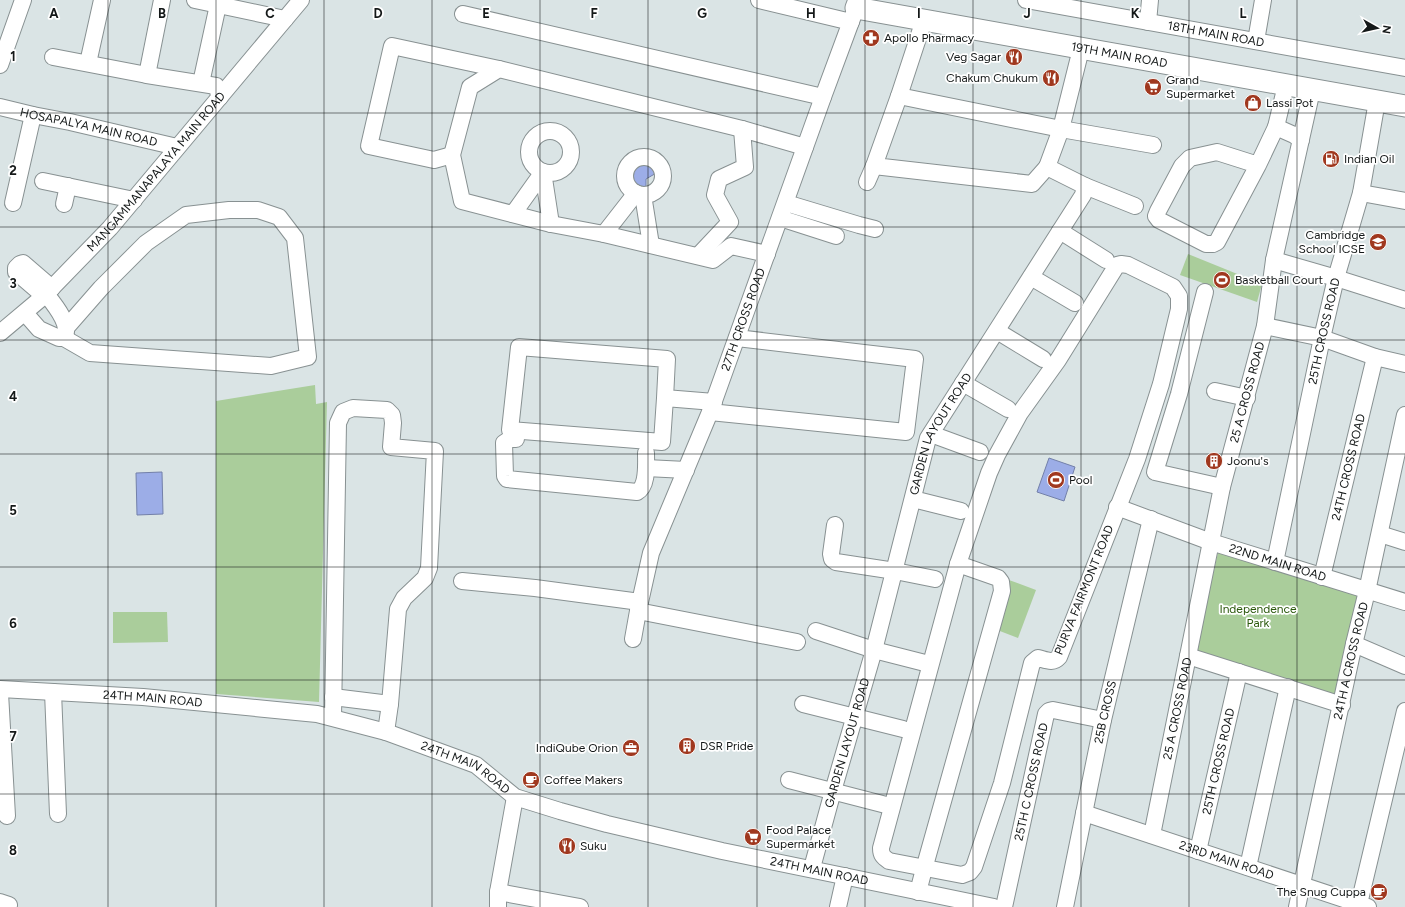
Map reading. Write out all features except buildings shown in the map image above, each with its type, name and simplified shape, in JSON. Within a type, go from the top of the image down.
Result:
[{"type":"main road","name":"19TH MAIN ROAD","points":[[856,10],[924,20],[1405,106]]},
{"type":"street","points":[[0,65],[23,0]]},
{"type":"street","points":[[88,63],[102,0]]},
{"type":"street","points":[[147,74],[162,0]]},
{"type":"street","points":[[195,0],[221,4],[251,6],[285,19]]},
{"type":"street","name":"MANGAMMANAPALAYA MAIN ROAD","points":[[0,333],[25,313],[47,292],[110,228],[300,0]]},
{"type":"street","points":[[759,0],[856,10]]},
{"type":"street","name":"18TH MAIN ROAD","points":[[1026,0],[1405,68]]},
{"type":"street","points":[[1148,22],[1150,0]]},
{"type":"street","points":[[1256,41],[1263,0]]},
{"type":"street","points":[[201,83],[221,4]]},
{"type":"street","name":"27TH CROSS ROAD","points":[[633,639],[651,553],[712,407],[823,97],[856,10]]},
{"type":"street","points":[[463,14],[823,97]]},
{"type":"street","points":[[867,182],[899,96],[924,20]]},
{"type":"street","points":[[452,155],[434,160],[369,146],[392,46],[499,69],[742,129],[806,147]]},
{"type":"street","points":[[874,166],[1032,184],[1047,167],[1061,130],[1081,49]]},
{"type":"street","points":[[53,57],[216,86],[220,97]]},
{"type":"street","points":[[499,69],[470,88],[452,155],[462,200],[551,224],[604,234],[713,260],[731,246],[767,254]]},
{"type":"street","points":[[1258,165],[1217,152],[1190,158],[1182,166],[1156,216],[1159,220],[1206,244],[1213,244],[1217,242],[1258,165],[1276,126],[1286,85]]},
{"type":"street","name":"25 A CROSS ROAD","points":[[1152,835],[1222,487],[1265,326],[1274,260],[1312,90]]},
{"type":"street","points":[[899,96],[1061,130],[1153,145]]},
{"type":"street","name":"25TH CROSS ROAD","points":[[1275,562],[1322,338],[1336,278],[1361,193],[1377,101]]},
{"type":"street","name":"HOSAPALYA MAIN ROAD","points":[[0,106],[33,115],[177,147]]},
{"type":"street","points":[[13,203],[33,115]]},
{"type":"street","points":[[1276,126],[1301,140]]},
{"type":"street","points":[[698,256],[730,222],[714,195],[719,179],[745,167],[742,129]]},
{"type":"street","points":[[1047,167],[1085,186],[1135,206]]},
{"type":"street","points":[[512,214],[543,172],[551,224]]},
{"type":"street","points":[[43,180],[134,200]]},
{"type":"street","points":[[64,204],[68,186]]},
{"type":"street","name":"GARDEN LAYOUT ROAD","points":[[812,868],[874,650],[928,438],[1032,277],[1083,195],[1085,186]]},
{"type":"street","points":[[1361,193],[1405,201]]},
{"type":"street","points":[[604,234],[639,194],[651,245]]},
{"type":"street","points":[[25,313],[39,330],[60,338],[65,333],[101,288],[146,243],[186,214],[229,210],[258,210],[280,217],[295,238],[308,357],[271,366],[90,353],[65,333],[58,309],[47,292]]},
{"type":"street","points":[[783,210],[821,214],[875,229]]},
{"type":"street","points":[[783,210],[815,229],[836,236]]},
{"type":"street","points":[[815,229],[821,214]]},
{"type":"street","points":[[1060,232],[1106,260]]},
{"type":"street","points":[[1274,260],[1405,300]]},
{"type":"street","name":"PURVA FAIRMONT ROAD","points":[[1125,264],[1173,287],[1179,296],[1179,309],[1157,397],[1137,458],[1061,652],[1056,660],[1052,662],[1038,658],[1033,662],[1002,783],[974,867],[970,872],[962,875],[924,869],[890,861],[882,856],[881,853],[881,848],[958,564],[988,473],[1013,424],[1058,360],[1117,265],[1125,264]]},
{"type":"street","points":[[1032,277],[1075,303]]},
{"type":"street","points":[[1205,292],[1179,394],[1155,472],[1222,487]]},
{"type":"street","points":[[1265,326],[1322,338],[1375,357],[1405,364]]},
{"type":"street","points":[[997,332],[1043,359]]},
{"type":"street","points":[[665,398],[712,407],[906,432],[915,359],[737,338]]},
{"type":"street","points":[[519,347],[667,359],[665,398],[662,442],[510,430],[519,347]]},
{"type":"street","name":"24TH CROSS ROAD","points":[[1322,577],[1375,357]]},
{"type":"street","points":[[963,383],[1008,409]]},
{"type":"street","points":[[1215,391],[1247,398]]},
{"type":"street","points":[[333,717],[338,423],[343,412],[353,408],[387,410],[392,415],[393,423],[391,447],[435,451],[429,568],[425,578],[404,598],[398,609],[390,704],[386,732]]},
{"type":"street","name":"24TH A CROSS ROAD","points":[[1297,907],[1405,415]]},
{"type":"street","points":[[932,434],[980,452]]},
{"type":"street","points":[[516,439],[510,439],[504,443],[505,476],[507,479],[637,492],[643,487],[646,461],[686,470]]},
{"type":"street","points":[[913,499],[961,511]]},
{"type":"street","name":"22ND MAIN ROAD","points":[[1117,507],[1211,542],[1405,602]]},
{"type":"street","name":"25B CROSS","points":[[1065,907],[1103,720],[1151,519]]},
{"type":"street","points":[[835,525],[831,554],[832,559],[836,562],[935,579]]},
{"type":"street","points":[[1380,534],[1405,542]]},
{"type":"street","points":[[918,892],[1002,591],[1001,582],[998,578],[958,564]]},
{"type":"street","points":[[462,581],[535,588],[639,607],[797,642]]},
{"type":"street","points":[[816,631],[874,650],[925,663]]},
{"type":"street","points":[[1354,644],[1405,666]]},
{"type":"street","points":[[1188,656],[1342,705]]},
{"type":"street","name":"25TH CROSS ROAD","points":[[1198,851],[1239,672]]},
{"type":"street","points":[[1248,867],[1288,687]]},
{"type":"street","name":"24TH MAIN ROAD","points":[[0,689],[150,698],[318,714],[333,717],[386,732],[476,765],[515,797],[607,824],[722,851],[812,868],[918,892],[994,907]]},
{"type":"street","points":[[53,692],[58,814]]},
{"type":"street","points":[[0,693],[7,816]]},
{"type":"street","points":[[333,697],[390,704]]},
{"type":"street","points":[[803,704],[903,729]]},
{"type":"street","points":[[1021,708],[1046,714]]},
{"type":"street","name":"25TH C CROSS ROAD","points":[[1004,907],[1046,714],[1053,710],[1103,720]]},
{"type":"street","points":[[1364,906],[1405,710]]},
{"type":"street","points":[[789,780],[886,806]]},
{"type":"street","points":[[515,797],[498,899],[580,907]]},
{"type":"street","name":"23RD MAIN ROAD","points":[[1084,813],[1364,906]]},
{"type":"street","points":[[838,907],[845,876]]},
{"type":"green space","name":"Basketball Court","points":[[1188,254],[1262,284],[1257,302],[1180,275]]},
{"type":"green space","points":[[315,385],[316,404],[327,402],[319,702],[216,694],[216,401]]},
{"type":"green space","name":"Independence Park","points":[[1219,548],[1358,595],[1335,695],[1196,650]]},
{"type":"green space","points":[[1009,580],[1036,590],[1018,638],[992,628]]},
{"type":"green space","points":[[113,612],[167,612],[168,642],[113,643]]},
{"type":"water","points":[[633,161],[644,163],[652,162],[656,166],[658,172],[646,179],[646,186],[644,190],[638,192],[635,183],[627,182],[625,179],[629,165]]},
{"type":"water","name":"Pool","points":[[1049,458],[1075,467],[1064,501],[1037,492]]},
{"type":"water","points":[[162,472],[163,514],[137,515],[136,473]]},
{"type":"place","name":"Apollo Pharmacy","points":[[871,38]]},
{"type":"place","name":"Veg Sagar","points":[[1014,57]]},
{"type":"place","name":"Chakum Chukum","points":[[1051,78]]},
{"type":"place","name":"Grand Supermarket","points":[[1153,87]]},
{"type":"place","name":"Lassi Pot","points":[[1253,103]]},
{"type":"place","name":"Indian Oil","points":[[1331,159]]},
{"type":"place","name":"Cambridge School ICSE","points":[[1378,242]]},
{"type":"place","name":"Basketball Court","points":[[1222,280]]},
{"type":"place","name":"Joonu's","points":[[1214,461]]},
{"type":"place","name":"Pool","points":[[1056,480]]},
{"type":"place","name":"DSR Pride","points":[[687,746]]},
{"type":"place","name":"IndiQube Orion","points":[[631,748]]},
{"type":"place","name":"Coffee Makers","points":[[531,780]]},
{"type":"place","name":"Food Palace Supermarket","points":[[753,837]]},
{"type":"place","name":"Suku","points":[[567,846]]},
{"type":"place","name":"The Snug Cuppa","points":[[1379,892]]}]
